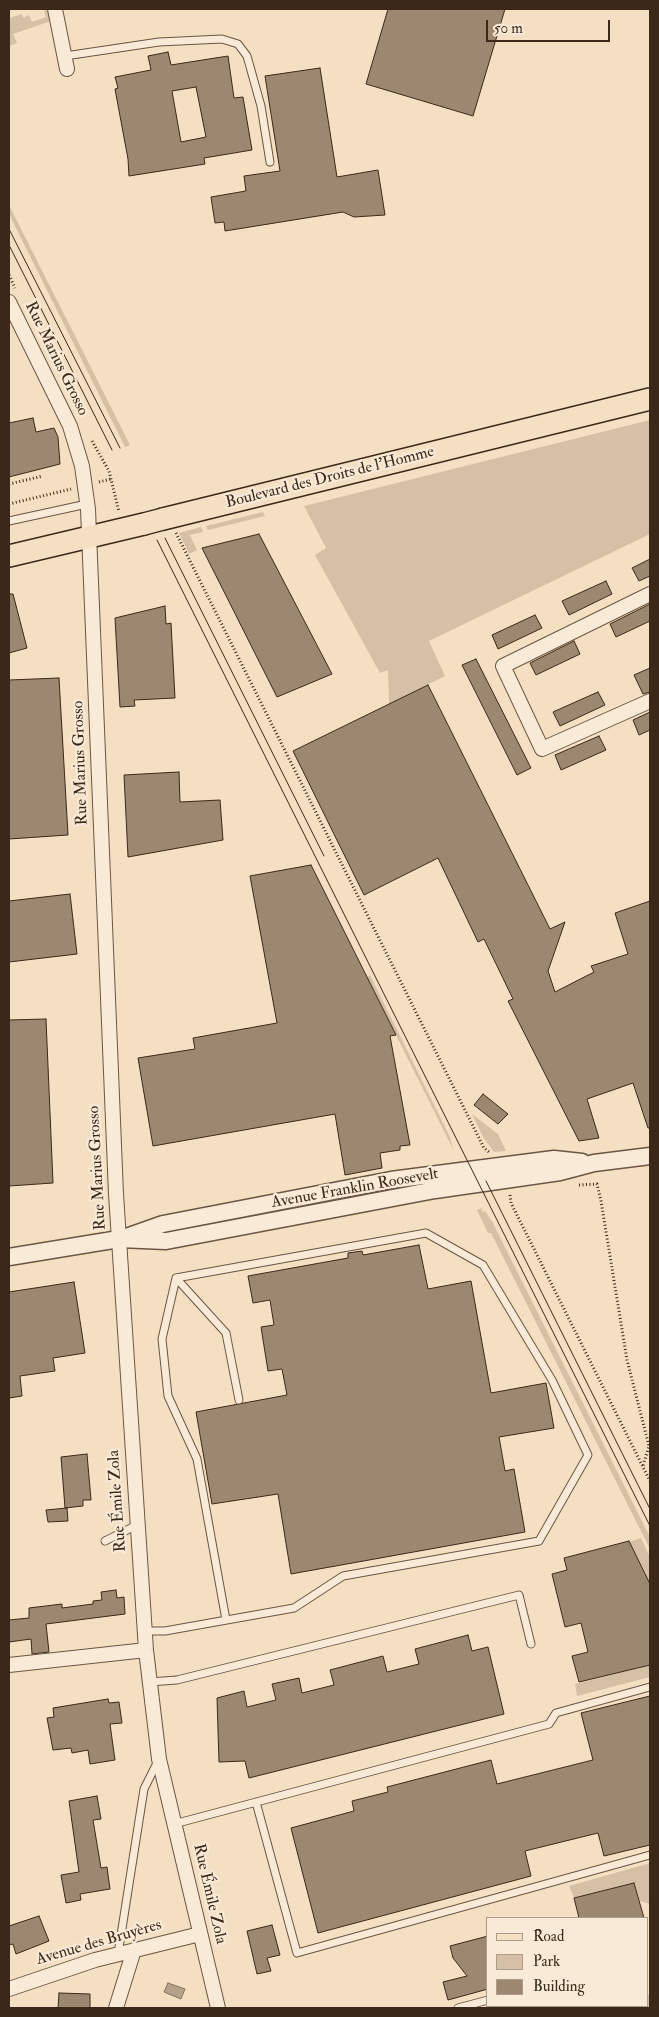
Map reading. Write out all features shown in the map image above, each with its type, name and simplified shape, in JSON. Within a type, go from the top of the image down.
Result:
[{"type":"main road","name":"Boulevard des Droits de l'Homme","points":[[9,556],[122,529],[161,525],[650,399]]},
{"type":"street","points":[[55,9],[66,62]]},
{"type":"street","name":"Rue Marius Grosso","points":[[14,298],[70,426],[82,466],[85,485],[90,537],[119,1239]]},
{"type":"street","points":[[650,594],[503,666],[542,749],[650,701]]},
{"type":"street","name":"Avenue Franklin Roosevelt","points":[[9,1257],[119,1239],[166,1241],[433,1182],[560,1172],[594,1163],[650,1156]]},
{"type":"street","name":"Rue Émile Zola","points":[[119,1239],[144,1631],[149,1682],[159,1759],[218,2008]]},
{"type":"street","points":[[9,1665],[146,1650]]},
{"type":"street","name":"Avenue des Bruyères","points":[[9,1989],[118,1954],[200,1934]]},
{"type":"street","points":[[116,2008],[134,1950]]},
{"type":"lane","points":[[66,62],[159,42],[222,38],[238,44],[247,56],[261,106],[270,162]]},
{"type":"lane","points":[[9,521],[87,504]]},
{"type":"lane","points":[[144,1631],[165,1631],[294,1608],[343,1576],[539,1541],[588,1455],[552,1380],[483,1265],[426,1233],[176,1278]]},
{"type":"lane","points":[[176,1278],[226,1333],[239,1400]]},
{"type":"lane","points":[[176,1278],[162,1339],[168,1396],[197,1459],[226,1620]]},
{"type":"lane","points":[[105,1540],[137,1525]]},
{"type":"lane","points":[[149,1682],[176,1680],[519,1595],[531,1644]]},
{"type":"lane","points":[[174,1824],[549,1724],[556,1713],[650,1687]]},
{"type":"lane","points":[[118,1954],[144,1789],[159,1759]]},
{"type":"lane","points":[[256,1802],[297,1953],[650,1855]]},
{"type":"lane","points":[[458,2008],[487,2000]]},
{"type":"path","points":[[9,275],[14,298]]},
{"type":"path","points":[[109,471],[122,529]]},
{"type":"path","points":[[9,484],[44,476]]},
{"type":"path","points":[[9,504],[110,479]]},
{"type":"path","points":[[161,525],[484,1148],[495,1158]]},
{"type":"path","points":[[569,1185],[597,1184],[627,1360],[649,1446],[643,1466]]},
{"type":"path","points":[[509,1188],[511,1203],[650,1481]]},
{"type":"green space","points":[[48,10],[51,21],[13,34],[17,43],[9,46],[9,18],[22,14],[23,18],[29,15],[32,22],[46,17],[44,11]]},
{"type":"green space","points":[[9,205],[130,445],[125,447],[9,214]]},
{"type":"green space","points":[[650,420],[650,534],[429,641],[445,676],[389,704],[388,670],[380,673],[315,555],[326,548],[304,506]]},
{"type":"green space","points":[[263,512],[265,516],[208,530],[206,526]]},
{"type":"green space","points":[[201,527],[203,532],[190,535],[197,550],[189,554],[179,533]]},
{"type":"green space","points":[[370,975],[450,1137],[453,1149],[367,977]]},
{"type":"green space","points":[[472,1114],[498,1134],[506,1151],[494,1152],[483,1137]]},
{"type":"green space","points":[[482,1208],[482,1212],[485,1211],[493,1223],[650,1537],[650,1549],[491,1233],[488,1233],[477,1210]]},
{"type":"green space","points":[[641,1538],[650,1557],[650,1584],[629,1542]]},
{"type":"green space","points":[[650,1665],[650,1677],[577,1696],[575,1684]]},
{"type":"green space","points":[[650,1863],[650,1904],[640,1901],[634,1883],[574,1898],[569,1886]]},
{"type":"green space","points":[[649,1994],[650,2008],[612,2008],[649,2007]]},
{"type":"shaded area","points":[[168,1983],[185,1989],[181,1999],[164,1992]]},
{"type":"building","points":[[388,9],[505,9],[473,116],[366,84]]},
{"type":"building","points":[[168,52],[171,65],[228,56],[234,98],[243,97],[252,150],[204,158],[205,164],[129,176],[128,159],[115,89],[118,88],[115,77],[151,70],[148,56]],"holes":[[[196,87],[206,137],[181,142],[172,91]]]},
{"type":"building","points":[[320,68],[337,177],[378,170],[385,215],[354,217],[343,212],[225,231],[224,222],[215,223],[211,197],[246,191],[244,176],[280,171],[265,76]]},
{"type":"building","points":[[33,418],[36,432],[54,428],[58,437],[60,464],[9,477],[9,423]]},
{"type":"building","points":[[259,534],[332,674],[277,697],[202,548]]},
{"type":"building","points":[[650,559],[650,576],[639,581],[632,568]]},
{"type":"building","points":[[606,581],[612,594],[569,615],[562,601]]},
{"type":"building","points":[[9,594],[13,594],[27,648],[9,653]]},
{"type":"building","points":[[650,604],[650,621],[616,637],[610,624]]},
{"type":"building","points":[[165,606],[166,624],[171,623],[175,698],[134,700],[135,706],[120,707],[115,618]]},
{"type":"building","points":[[535,615],[542,628],[498,649],[492,635]]},
{"type":"building","points":[[574,641],[580,654],[536,675],[530,663]]},
{"type":"building","points":[[476,659],[531,768],[517,775],[462,665]]},
{"type":"building","points":[[650,668],[650,692],[643,694],[634,675]]},
{"type":"building","points":[[59,678],[68,835],[9,839],[9,680]]},
{"type":"building","points":[[428,685],[550,929],[565,922],[548,971],[555,992],[594,972],[591,966],[628,954],[615,913],[650,901],[650,1128],[648,1128],[633,1083],[587,1099],[599,1138],[579,1141],[508,1001],[513,999],[484,939],[478,942],[438,858],[364,895],[293,751]]},
{"type":"building","points":[[598,692],[605,705],[560,726],[553,712]]},
{"type":"building","points":[[650,712],[650,730],[639,735],[633,720]]},
{"type":"building","points":[[599,736],[606,750],[561,770],[555,755]]},
{"type":"building","points":[[179,772],[180,802],[220,800],[223,840],[128,857],[124,775]]},
{"type":"building","points":[[311,865],[396,1035],[390,1036],[410,1145],[400,1146],[400,1150],[380,1153],[382,1168],[345,1175],[335,1114],[153,1146],[138,1058],[195,1049],[193,1038],[277,1023],[250,876]]},
{"type":"building","points":[[70,894],[77,954],[9,962],[9,901]]},
{"type":"building","points":[[46,1019],[53,1183],[9,1186],[9,1020]]},
{"type":"building","points":[[483,1094],[508,1114],[498,1124],[474,1105]]},
{"type":"building","points":[[419,1245],[428,1289],[471,1281],[491,1393],[546,1383],[554,1428],[499,1437],[505,1471],[514,1469],[525,1532],[291,1574],[278,1494],[212,1504],[196,1412],[287,1395],[282,1369],[268,1371],[261,1327],[274,1325],[270,1300],[253,1303],[248,1276],[348,1258],[348,1253],[362,1251],[363,1255]]},
{"type":"building","points":[[74,1282],[85,1353],[53,1358],[55,1371],[20,1376],[22,1396],[9,1398],[9,1292]]},
{"type":"building","points":[[87,1454],[91,1500],[83,1500],[83,1506],[65,1508],[61,1457]]},
{"type":"building","points":[[67,1508],[68,1521],[48,1522],[46,1510]]},
{"type":"building","points":[[629,1541],[650,1584],[650,1665],[579,1682],[572,1656],[588,1652],[581,1623],[565,1627],[552,1574],[567,1570],[564,1558]]},
{"type":"building","points":[[116,1590],[117,1598],[124,1597],[125,1614],[46,1624],[49,1652],[32,1654],[31,1639],[9,1642],[9,1620],[29,1618],[29,1608],[62,1604],[62,1608],[93,1604],[93,1601],[102,1600],[101,1592]]},
{"type":"building","points":[[468,1635],[472,1651],[488,1647],[504,1714],[249,1778],[245,1761],[219,1762],[217,1698],[244,1691],[247,1707],[276,1700],[272,1684],[299,1678],[302,1693],[334,1685],[330,1670],[383,1656],[387,1672],[419,1664],[415,1649]]},
{"type":"building","points":[[650,1696],[650,1845],[604,1856],[598,1833],[525,1851],[531,1876],[318,1933],[291,1828],[354,1811],[352,1801],[388,1792],[387,1787],[491,1760],[497,1784],[593,1760],[581,1713]]},
{"type":"building","points":[[108,1699],[109,1703],[119,1702],[122,1723],[110,1724],[115,1760],[90,1764],[88,1750],[72,1753],[71,1748],[53,1750],[47,1718],[54,1717],[53,1708]]},
{"type":"building","points":[[97,1796],[101,1819],[93,1820],[101,1868],[107,1867],[110,1889],[80,1894],[81,1900],[66,1903],[61,1875],[79,1872],[69,1801]]},
{"type":"building","points":[[634,1883],[644,1917],[579,1917],[574,1898]]},
{"type":"building","points":[[39,1916],[49,1941],[16,1954],[13,1944],[9,1945],[9,1926]]},
{"type":"building","points":[[272,1925],[280,1955],[267,1958],[271,1971],[257,1974],[247,1931]]},
{"type":"building","points":[[487,1936],[487,1989],[448,2000],[443,1982],[467,1976],[453,1958],[450,1946]]},
{"type":"building","points":[[59,1993],[90,1994],[90,2008],[58,2008]]},
{"type":"tram line","points":[[9,229],[120,448]]},
{"type":"tram line","points":[[9,245],[112,450]]},
{"type":"tram line","points":[[165,538],[324,856]]},
{"type":"tram line","points":[[157,540],[650,1526]]},
{"type":"tram line","points":[[486,1181],[650,1509]]}]
